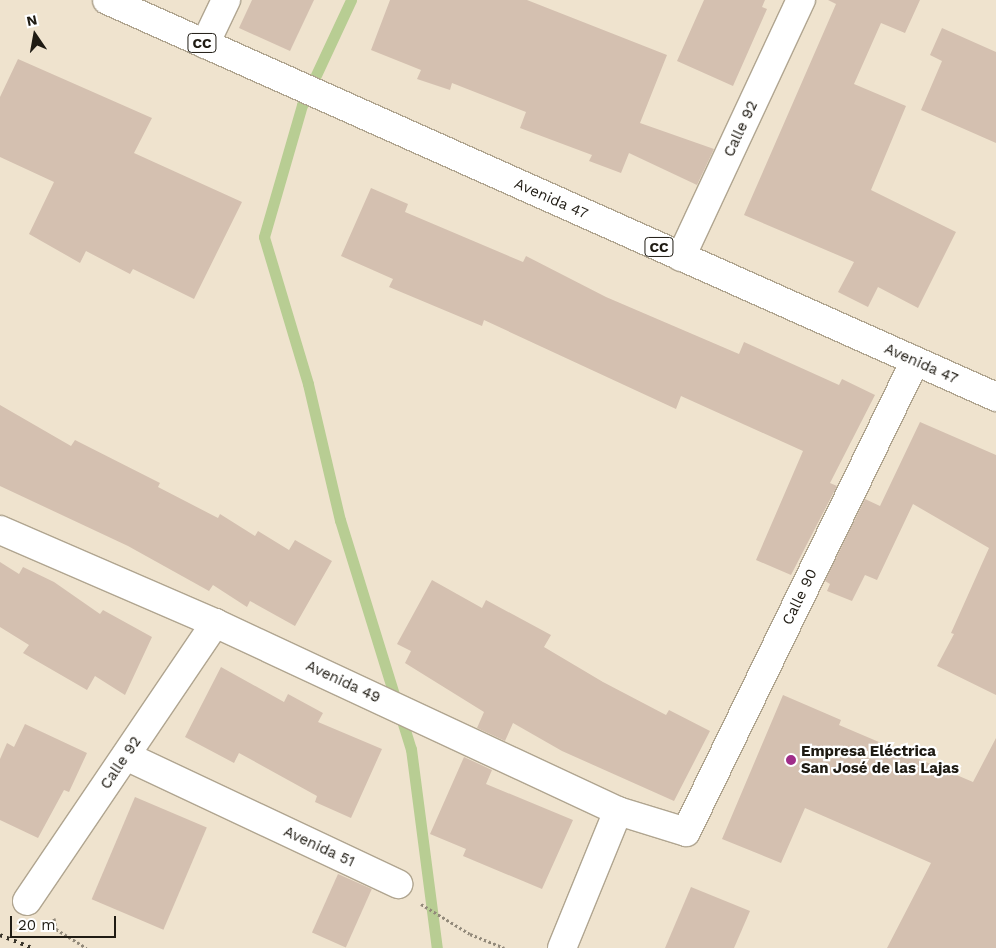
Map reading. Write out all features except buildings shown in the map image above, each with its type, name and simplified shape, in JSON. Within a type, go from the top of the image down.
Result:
[{"type":"street","name":"Avenida 47","points":[[107,0],[996,397]]},
{"type":"street","points":[[205,44],[226,0]]},
{"type":"street","name":"Calle 92","points":[[681,257],[801,0]]},
{"type":"street","name":"Calle 90","points":[[686,832],[915,361]]},
{"type":"street","name":"Avenida 49","points":[[0,530],[215,623],[618,810],[686,832]]},
{"type":"street","name":"Calle 92","points":[[34,892],[215,623]]},
{"type":"street","name":"Avenida 51","points":[[126,756],[398,884]]},
{"type":"street","points":[[562,948],[618,810]]},
{"type":"path","points":[[398,884],[410,892],[426,910],[504,948]]},
{"type":"path","points":[[34,892],[52,903],[56,930],[86,948]]},
{"type":"waterway","points":[[351,0],[302,105],[264,237],[308,384],[340,520],[411,749],[437,948]]},
{"type":"railway","points":[[0,935],[33,948]]},
{"type":"place","name":"Empresa Eléctrica San José de las Lajas","points":[[791,760]]}]
